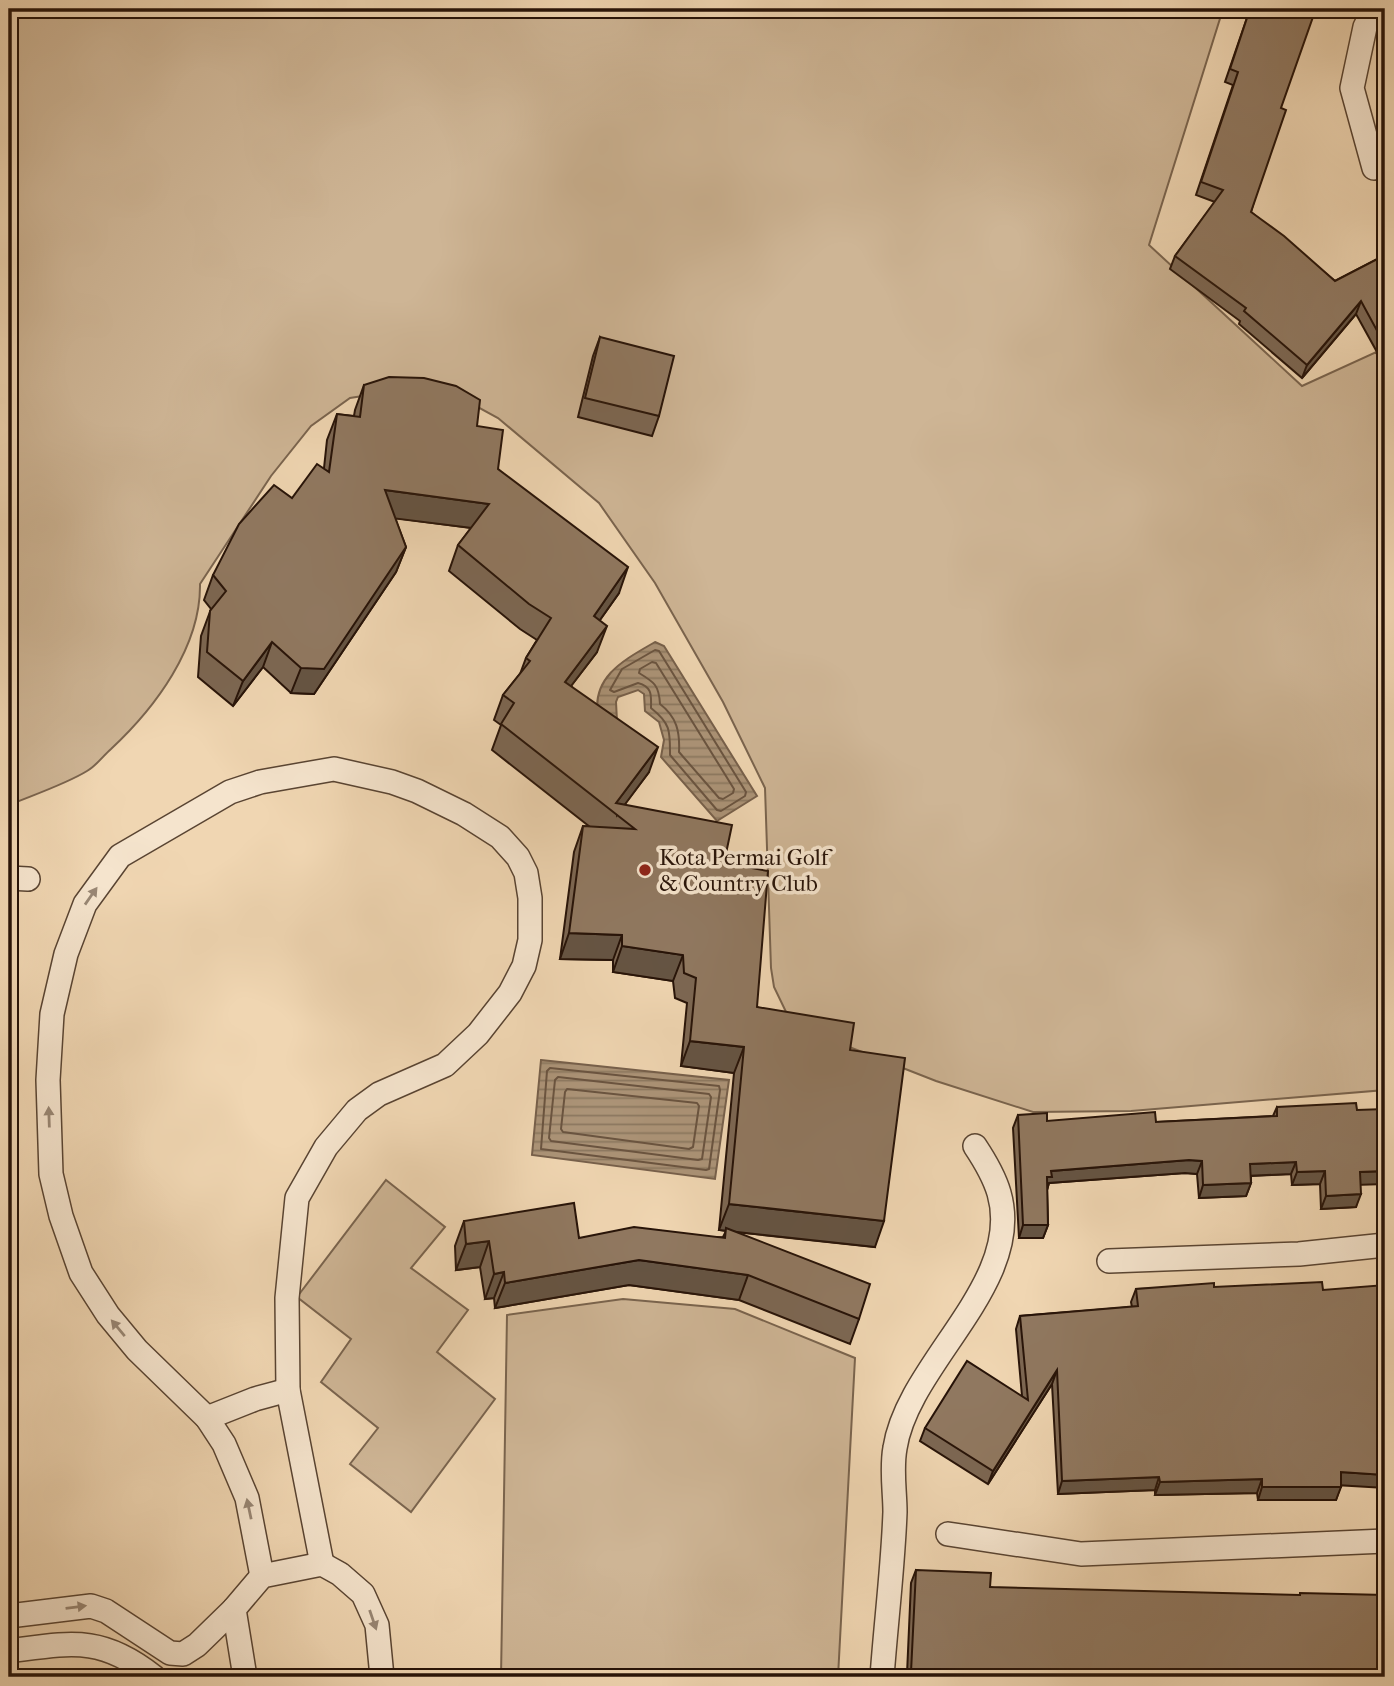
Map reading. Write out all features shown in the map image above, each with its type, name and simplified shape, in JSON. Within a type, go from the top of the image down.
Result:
[{"type":"street","points":[[1374,9],[1365,27],[1353,88],[1374,168]]},
{"type":"street","points":[[262,1576],[247,1498],[224,1444],[206,1419],[137,1350],[108,1315],[81,1273],[61,1216],[51,1174],[48,1080],[52,1014],[66,954],[85,904],[120,856],[230,792],[260,782],[334,769],[393,782],[417,791],[456,810],[500,837],[518,857],[526,873],[530,898],[530,940],[524,966],[510,993],[478,1034],[445,1065],[379,1094],[357,1110],[326,1147],[297,1198],[286,1298],[288,1390],[322,1564]]},
{"type":"street","points":[[882,1677],[895,1513],[894,1449],[909,1402],[969,1312],[987,1279],[1001,1242],[1003,1220],[1000,1195],[993,1175],[975,1146]]},
{"type":"street","points":[[1109,1261],[1299,1254],[1385,1245]]},
{"type":"street","points":[[206,1419],[255,1399],[288,1390]]},
{"type":"street","points":[[948,1534],[1082,1554],[1385,1541]]},
{"type":"street","points":[[154,1677],[138,1664],[99,1647],[76,1643],[13,1651],[10,1616],[91,1605],[106,1611],[170,1653],[183,1654],[197,1645],[234,1609],[262,1576],[322,1564],[340,1574],[363,1594],[377,1625],[382,1677]]},
{"type":"street","points":[[234,1609],[245,1677]]},
{"type":"shaded area","points":[[9,9],[1223,9],[1149,245],[1302,386],[1385,348],[1385,1090],[1131,1111],[1033,1112],[936,1081],[811,1032],[788,1016],[774,987],[771,968],[765,788],[723,702],[655,583],[599,503],[498,418],[465,400],[401,390],[350,398],[311,426],[271,476],[200,584],[193,631],[184,653],[144,715],[90,769],[9,805]]},
{"type":"shaded area","points":[[386,1180],[445,1227],[411,1268],[468,1310],[437,1352],[495,1399],[411,1512],[350,1464],[378,1428],[321,1382],[351,1339],[297,1297]]},
{"type":"shaded area","points":[[623,1299],[735,1309],[855,1358],[838,1677],[501,1677],[507,1315]]},
{"type":"water","points":[[655,642],[664,646],[757,796],[717,821],[661,757],[664,740],[659,722],[645,711],[644,694],[638,690],[618,697],[617,721],[598,716],[597,702],[605,679],[622,662]]},
{"type":"water","points":[[541,1060],[729,1080],[715,1179],[532,1155]]},
{"type":"building","points":[[1250,9],[1314,9],[1281,108],[1286,110],[1251,212],[1284,236],[1335,281],[1385,255],[1385,336],[1381,338],[1361,301],[1307,365],[1244,311],[1246,308],[1175,256],[1223,190],[1201,182],[1238,72],[1230,69]]},
{"type":"building","points":[[600,337],[674,356],[659,416],[585,398]]},
{"type":"building","points":[[389,377],[424,378],[456,386],[480,400],[477,426],[503,430],[498,469],[628,567],[594,616],[607,626],[565,682],[658,747],[616,803],[732,825],[724,863],[768,871],[757,1007],[854,1023],[850,1050],[905,1058],[884,1221],[729,1204],[744,1047],[690,1041],[696,978],[684,973],[683,955],[622,946],[622,935],[569,933],[583,826],[635,829],[501,724],[514,703],[503,695],[530,661],[526,658],[551,618],[529,604],[458,545],[489,504],[385,490],[406,547],[324,669],[301,668],[272,642],[243,681],[207,652],[210,611],[226,591],[213,575],[239,524],[274,485],[292,498],[317,464],[329,472],[337,414],[360,417],[364,385]]},
{"type":"building","points":[[1356,1103],[1357,1110],[1385,1109],[1385,1171],[1360,1172],[1361,1194],[1326,1196],[1325,1171],[1297,1172],[1296,1162],[1250,1164],[1251,1183],[1203,1185],[1202,1161],[1051,1171],[1052,1177],[1047,1177],[1048,1225],[1023,1225],[1018,1115],[1047,1113],[1047,1121],[1155,1112],[1156,1122],[1277,1116],[1277,1107]]},
{"type":"building","points":[[574,1203],[579,1238],[634,1227],[725,1238],[726,1228],[870,1284],[859,1319],[748,1275],[639,1260],[505,1283],[504,1272],[494,1274],[489,1241],[466,1244],[464,1221]]},
{"type":"building","points":[[1322,1282],[1323,1290],[1385,1285],[1385,1475],[1341,1472],[1341,1487],[1262,1487],[1262,1479],[1160,1482],[1159,1477],[1062,1481],[1057,1370],[993,1471],[925,1428],[967,1361],[1028,1400],[1020,1316],[1138,1306],[1136,1289],[1214,1283],[1214,1287]]},
{"type":"building","points":[[916,1570],[991,1573],[990,1587],[1385,1595],[1385,1677],[907,1677],[908,1672],[911,1672]]},
{"type":"place","name":"Kota Permai Golf & Country Club","points":[[645,870]]}]
